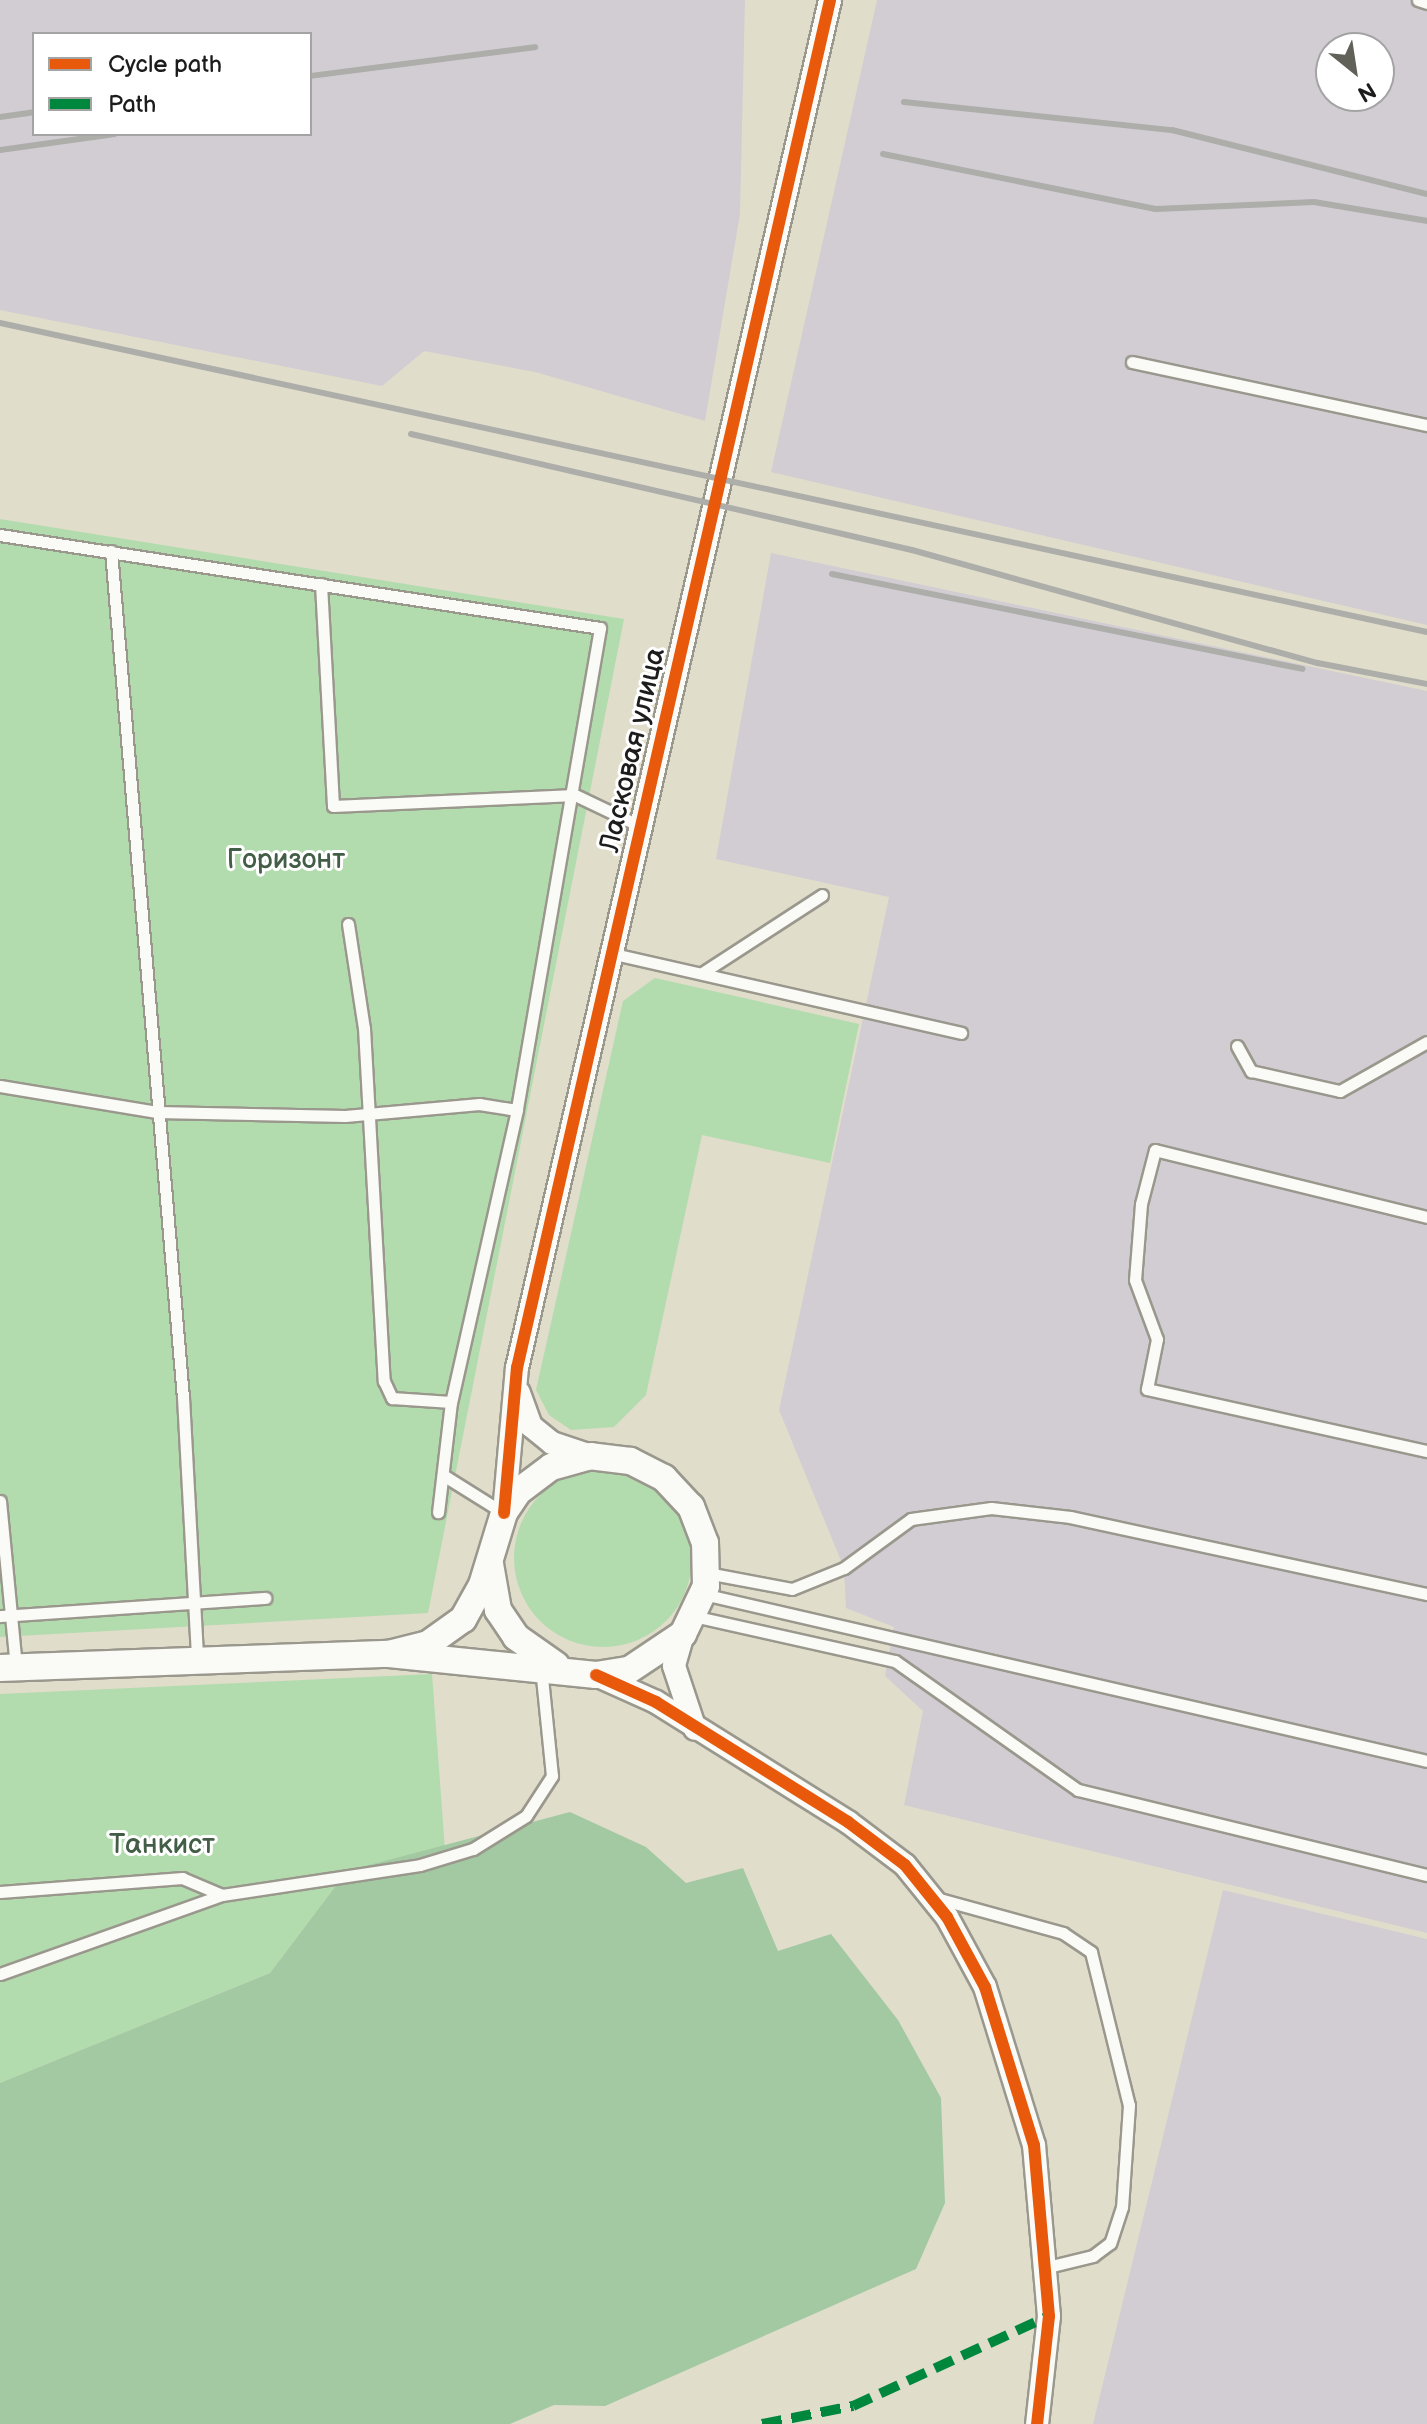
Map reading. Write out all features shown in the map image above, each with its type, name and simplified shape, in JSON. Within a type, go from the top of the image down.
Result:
[{"type":"street","name":"Ласковая улица","points":[[504,1513],[517,1368],[830,0]]},
{"type":"street","points":[[517,1368],[531,1426],[552,1443],[591,1456],[630,1461],[664,1478],[691,1507],[705,1543],[696,1604],[674,1666],[678,1693],[696,1730]]},
{"type":"street","points":[[389,1654],[428,1644],[463,1619],[490,1558],[504,1513],[518,1492],[551,1467],[591,1456]]},
{"type":"street","points":[[490,1558],[498,1610],[516,1637],[696,1730],[848,1822],[905,1865],[931,1897],[985,1987],[1015,2069],[1034,2145],[1048,2267],[1037,2424]]},
{"type":"street","points":[[8,1668],[389,1654],[584,1673],[659,1656],[696,1604]]},
{"type":"lane","points":[[1418,0],[1427,3]]},
{"type":"lane","points":[[1132,362],[1427,425]]},
{"type":"lane","points":[[0,535],[600,628],[575,795],[517,1110],[451,1402],[438,1512]]},
{"type":"lane","points":[[111,551],[199,1603],[197,1659]]},
{"type":"lane","points":[[321,584],[333,806],[575,795],[640,826]]},
{"type":"lane","points":[[702,973],[822,895]]},
{"type":"lane","points":[[348,924],[369,1113],[384,1381],[392,1398],[451,1402]]},
{"type":"lane","points":[[614,954],[961,1033]]},
{"type":"lane","points":[[1237,1046],[1251,1071],[1340,1091],[1427,1042]]},
{"type":"lane","points":[[0,1086],[157,1112],[369,1113],[479,1104],[517,1110]]},
{"type":"lane","points":[[1427,1217],[1155,1150],[1141,1204],[1135,1280],[1157,1339],[1147,1389],[1427,1451]]},
{"type":"lane","points":[[443,1475],[504,1513]]},
{"type":"lane","points":[[0,1501],[13,1616],[8,1668]]},
{"type":"lane","points":[[696,1604],[792,1589],[844,1568],[911,1519],[991,1508],[1070,1517],[1427,1594]]},
{"type":"lane","points":[[0,1616],[265,1598]]},
{"type":"lane","points":[[696,1604],[1427,1761]]},
{"type":"lane","points":[[696,1604],[895,1661],[1078,1790],[1427,1875]]},
{"type":"lane","points":[[0,1974],[222,1895],[420,1865],[473,1849],[526,1816],[552,1776],[541,1668]]},
{"type":"lane","points":[[0,1892],[182,1878],[222,1895]]},
{"type":"lane","points":[[931,1897],[1063,1933],[1091,1952],[1129,2105],[1122,2207],[1110,2243],[1093,2256],[1048,2267]]},
{"type":"shaded area","points":[[0,0],[745,0],[740,214],[705,421],[535,372],[424,351],[382,386],[0,310]]},
{"type":"shaded area","points":[[877,0],[1427,0],[1427,625],[771,472]]},
{"type":"shaded area","points":[[771,553],[1427,691],[1427,1933],[904,1805],[923,1711],[885,1676],[894,1627],[846,1608],[844,1568],[779,1410],[889,897],[716,859]]},
{"type":"shaded area","points":[[1223,1890],[1427,1939],[1427,2424],[1093,2424]]},
{"type":"green space","name":"Горизонт","points":[[0,519],[624,619],[428,1613],[0,1637]]},
{"type":"green space","points":[[655,978],[859,1024],[830,1163],[702,1135],[646,1395],[614,1427],[571,1430],[549,1415],[536,1390],[623,1001]]},
{"type":"green space","points":[[603,1469],[637,1475],[666,1495],[686,1524],[692,1558],[686,1592],[666,1621],[637,1641],[603,1647],[569,1641],[540,1621],[520,1592],[514,1558],[520,1524],[540,1495],[569,1475]]},
{"type":"green space","name":"Танкист","points":[[432,1674],[445,1850],[347,1871],[270,1973],[0,2083],[0,1694]]},
{"type":"green space","points":[[570,1812],[646,1847],[686,1883],[743,1868],[778,1951],[831,1934],[898,2020],[941,2098],[945,2203],[916,2269],[605,2406],[554,2405],[510,2424],[0,2424],[0,2083],[270,1973],[347,1871]]},
{"type":"railway","points":[[312,76],[535,47]]},
{"type":"railway","points":[[904,102],[1172,130],[1427,194]]},
{"type":"railway","points":[[0,117],[32,112]]},
{"type":"railway","points":[[0,150],[101,136]]},
{"type":"railway","points":[[883,154],[1156,209],[1314,202],[1427,221]]},
{"type":"railway","points":[[0,323],[1427,632]]},
{"type":"railway","points":[[411,434],[912,550],[1318,663],[1427,684]]},
{"type":"railway","points":[[832,574],[1302,669]]},
{"type":"marked path","points":[[762,2424],[853,2406],[1049,2316]]},
{"type":"cycle path","points":[[504,1513],[517,1368],[830,0]]},
{"type":"cycle path","points":[[596,1675],[656,1702],[848,1822],[905,1865],[947,1917],[985,1987],[1034,2145],[1049,2316],[1037,2424]]}]
